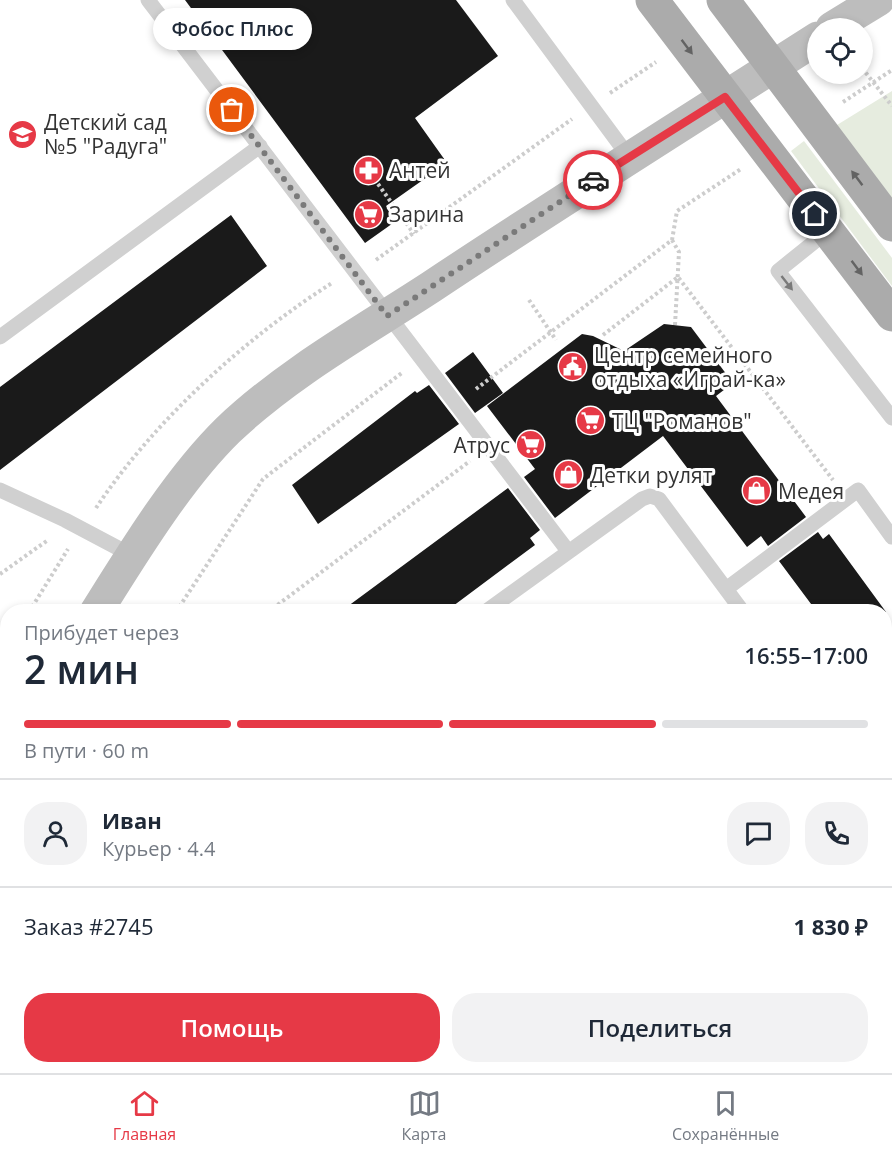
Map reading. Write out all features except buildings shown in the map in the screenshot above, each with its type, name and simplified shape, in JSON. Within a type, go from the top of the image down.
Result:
[{"type":"main road","points":[[652,0],[892,315]]},
{"type":"main road","points":[[723,0],[892,225]]},
{"type":"street","points":[[848,18],[878,0]]},
{"type":"street","points":[[101,604],[195,468],[227,432],[257,405],[305,369],[807,45]]},
{"type":"lane","points":[[148,0],[487,448],[568,551]]},
{"type":"lane","points":[[513,0],[629,158]]},
{"type":"lane","points":[[0,337],[260,146]]},
{"type":"lane","points":[[829,230],[778,271],[892,418]]},
{"type":"lane","points":[[0,490],[82,528],[133,556]]},
{"type":"lane","points":[[726,589],[858,490],[892,537]]},
{"type":"lane","points":[[496,604],[642,499],[650,496],[659,500],[737,604]]},
{"type":"path","points":[[873,82],[892,106]]},
{"type":"path","points":[[378,184],[414,234]]},
{"type":"path","points":[[675,326],[679,252],[672,240],[677,211]]},
{"type":"path","points":[[455,406],[672,240]]},
{"type":"path","points":[[603,335],[678,277]]},
{"type":"path","points":[[678,277],[834,481]]},
{"type":"path","points":[[529,300],[556,340]]},
{"type":"path","points":[[181,604],[264,479],[421,359]]},
{"type":"path","points":[[279,604],[487,448]]},
{"type":"path","points":[[0,574],[57,533],[82,528]]},
{"type":"shaded area","points":[[892,91],[892,198],[837,125]]},
{"type":"shaded area","points":[[804,141],[892,258],[892,286],[791,151]]},
{"type":"way so far","points":[[232,110],[387,316],[593,180]]},
{"type":"place","name":"Фобос Плюс","points":[[232,110]]},
{"type":"place","name":"Детский сад №5 \"Радуга\"","points":[[23,134]]},
{"type":"place","name":"Антей","points":[[368,170]]},
{"type":"place","name":"Зарина","points":[[368,214]]},
{"type":"place","name":"Центр семейного отдыха «Играй-ка»","points":[[573,367]]},
{"type":"place","name":"ТЦ \"Романов\"","points":[[591,421]]},
{"type":"place","name":"Атрус","points":[[531,445]]},
{"type":"place","name":"Детки рулят","points":[[569,475]]},
{"type":"place","name":"Медея","points":[[757,491]]},
{"type":"route","points":[[593,180],[725,97],[774,164],[815,214]]}]
